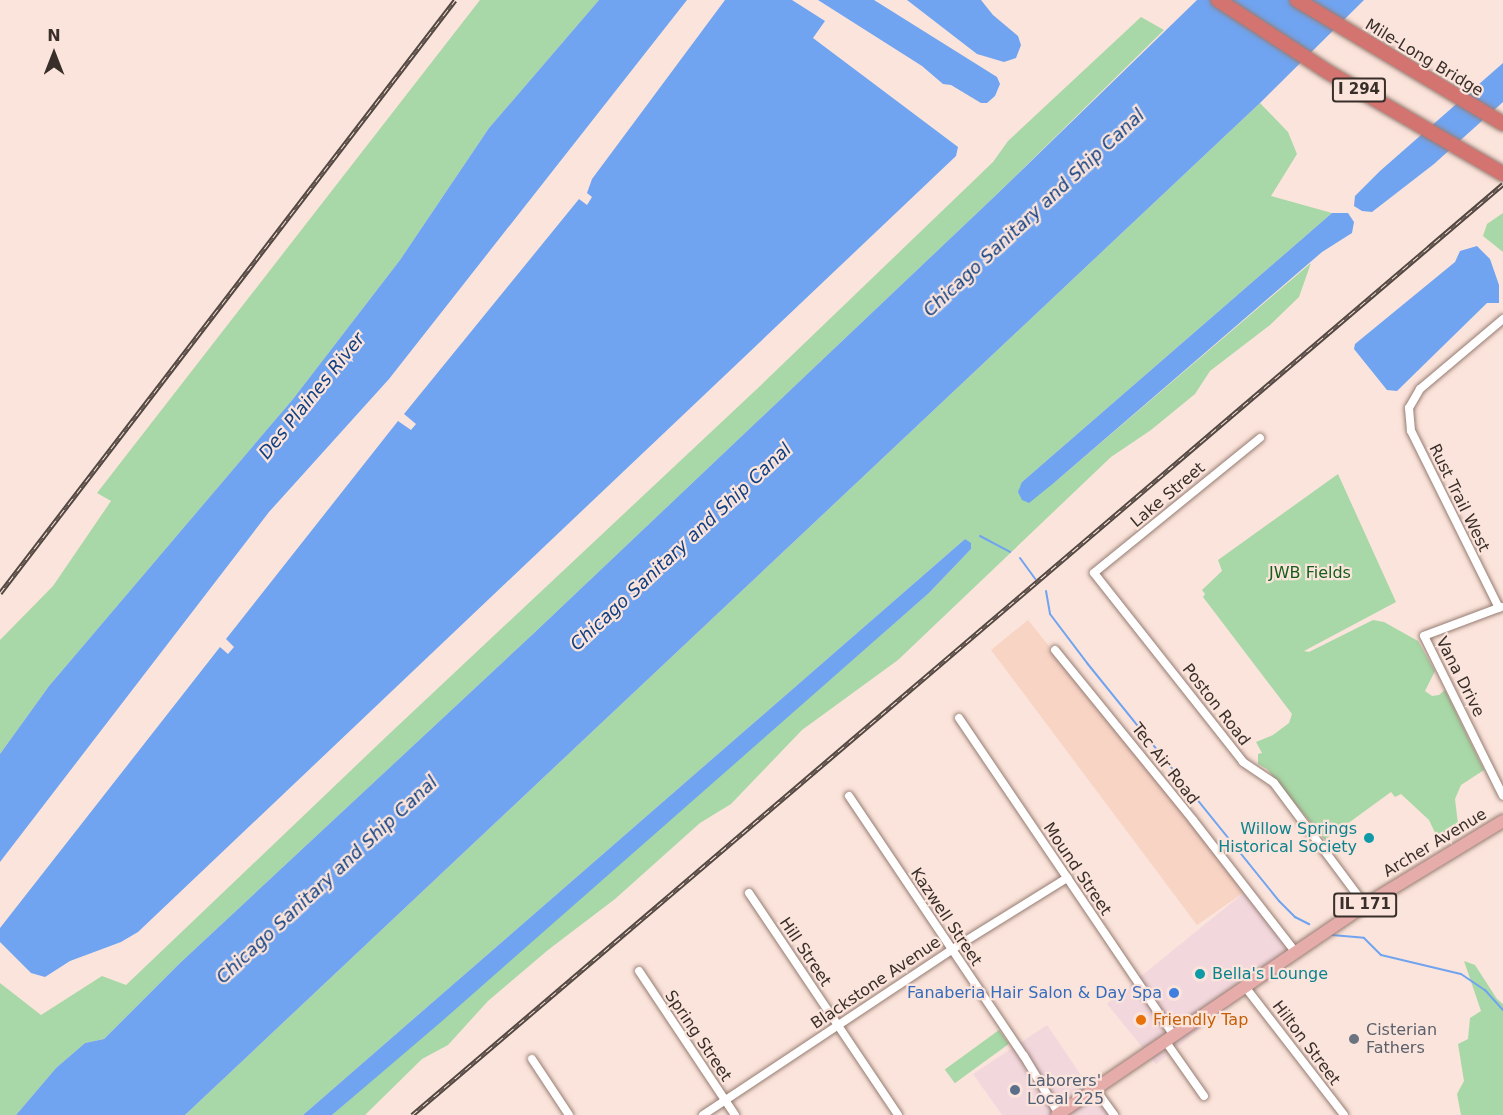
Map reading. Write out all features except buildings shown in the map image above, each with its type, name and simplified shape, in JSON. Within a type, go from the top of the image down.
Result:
[{"type":"highway","name":"I 294","points":[[1218,0],[1328,72],[1503,174]]},
{"type":"highway","name":"Mile-Long Bridge","points":[[1297,0],[1503,124]]},
{"type":"main road","name":"Archer Avenue","points":[[1058,1114],[1365,905],[1503,821]]},
{"type":"street","name":"Rust Trail West","points":[[1501,608],[1411,431],[1409,408],[1420,389],[1503,319]]},
{"type":"street","name":"Lake Street","points":[[1095,573],[1260,438]]},
{"type":"street","name":"Poston Road","points":[[1095,573],[1243,762],[1274,783],[1365,905]]},
{"type":"street","name":"Vana Drive","points":[[1501,608],[1424,636],[1503,796]]},
{"type":"street","name":"Tec Air Road","points":[[1055,650],[1193,820],[1296,953]]},
{"type":"street","name":"Mound Street","points":[[958,718],[1067,878],[1204,1096]]},
{"type":"street","name":"Kazwell Street","points":[[849,796],[1024,1056],[1058,1114]]},
{"type":"street","name":"Blackstone Avenue","points":[[704,1115],[951,950],[1067,878]]},
{"type":"street","name":"Hill Street","points":[[749,893],[898,1115]]},
{"type":"street","name":"Spring Street","points":[[639,971],[735,1115]]},
{"type":"street","name":"Hilton Street","points":[[1246,988],[1344,1115]]},
{"type":"street","points":[[532,1059],[569,1115]]},
{"type":"street","points":[[1096,1090],[1114,1115]]},
{"type":"shaded area","points":[[1028,620],[1246,891],[1197,925],[991,650]]},
{"type":"shaded area","points":[[1246,891],[1295,952],[1156,1064],[1107,1004]]},
{"type":"shaded area","points":[[1047,1025],[1091,1090],[1111,1115],[1002,1115],[973,1074]]},
{"type":"green space","points":[[480,0],[599,0],[489,128],[400,260],[293,399],[49,686],[0,754],[0,640],[53,586],[111,501],[97,493]]},
{"type":"green space","points":[[1141,17],[1164,30],[994,197],[533,634],[180,963],[104,1039],[85,1043],[56,1068],[16,1115],[0,1115],[0,983],[41,1015],[102,976],[126,985],[759,387],[993,162],[1008,141]]},
{"type":"green space","points":[[1260,103],[1288,132],[1297,154],[1271,196],[1332,213],[1022,482],[1055,482],[1311,263],[1299,297],[1270,325],[1210,371],[1195,394],[1151,430],[1111,457],[898,660],[802,730],[731,804],[700,823],[615,899],[548,950],[488,1001],[448,1045],[422,1059],[365,1115],[332,1115],[929,593],[971,549],[965,539],[303,1115],[185,1115]]},
{"type":"green space","points":[[1503,213],[1503,252],[1483,236],[1487,224]]},
{"type":"green space","name":"JWB Fields","points":[[1338,474],[1396,602],[1304,651],[1309,652],[1373,620],[1384,622],[1418,641],[1435,671],[1425,691],[1432,696],[1439,695],[1445,690],[1484,770],[1461,785],[1455,799],[1458,824],[1437,837],[1429,820],[1401,794],[1395,797],[1391,792],[1325,840],[1267,769],[1258,764],[1258,754],[1262,753],[1256,742],[1273,735],[1289,723],[1292,714],[1203,597],[1205,594],[1202,590],[1222,571],[1218,560]]},
{"type":"green space","points":[[1464,961],[1475,965],[1497,999],[1503,1004],[1503,1115],[1461,1115],[1457,1094],[1464,1081],[1458,1044],[1468,1039],[1470,1018],[1481,1011]]},
{"type":"green space","points":[[999,1030],[1009,1044],[955,1083],[945,1069]]},
{"type":"water","name":"Des Plaines River","points":[[599,0],[687,0],[389,379],[269,512],[0,862],[0,754],[49,686],[293,399],[400,260],[489,128]]},
{"type":"water","points":[[725,0],[792,0],[825,21],[813,38],[958,147],[956,156],[138,932],[121,942],[70,961],[45,977],[31,973],[0,942],[0,928],[220,647],[228,654],[234,647],[226,639],[398,421],[411,430],[416,424],[404,414],[579,199],[587,205],[592,197],[587,193],[592,179]]},
{"type":"water","points":[[818,0],[874,0],[997,77],[1000,84],[995,96],[987,103],[981,103],[951,85],[943,84],[922,66]]},
{"type":"water","points":[[907,0],[981,0],[993,15],[1018,36],[1021,45],[1016,58],[1004,62],[977,54]]},
{"type":"water","name":"Chicago Sanitary and Ship Canal","points":[[1197,0],[1364,0],[1260,103],[185,1115],[16,1115],[56,1068],[85,1043],[104,1039],[180,963],[533,634],[994,197]]},
{"type":"water","points":[[1503,63],[1503,102],[1434,164],[1372,212],[1362,211],[1354,206],[1355,196],[1380,171]]},
{"type":"water","points":[[1332,213],[1348,213],[1354,222],[1352,233],[1322,252],[1055,482],[1029,503],[1022,500],[1018,492],[1022,482]]},
{"type":"water","points":[[1477,246],[1490,259],[1499,285],[1499,303],[1487,303],[1397,391],[1387,390],[1354,349],[1355,344],[1455,262],[1460,251]]},
{"type":"water","points":[[965,539],[971,543],[971,549],[929,593],[441,1022],[332,1115],[303,1115]]},
{"type":"waterway","points":[[980,536],[1010,552]]},
{"type":"waterway","points":[[1020,558],[1035,579]]},
{"type":"waterway","points":[[1046,591],[1050,614],[1087,663],[1279,901],[1295,917],[1309,924]]},
{"type":"waterway","points":[[1332,935],[1364,938],[1381,955],[1461,974],[1485,990],[1503,1010]]},
{"type":"railway","points":[[0,593],[455,0]]},
{"type":"railway","points":[[412,1115],[1503,184]]},
{"type":"place","name":"Willow Springs Historical Society","points":[[1369,838]]},
{"type":"place","name":"Bella's Lounge","points":[[1200,974]]},
{"type":"place","name":"Fanaberia Hair Salon & Day Spa","points":[[1174,993]]},
{"type":"place","name":"Friendly Tap","points":[[1141,1020]]},
{"type":"place","name":"Cisterian Fathers","points":[[1354,1039]]},
{"type":"place","name":"Laborers' Local 225","points":[[1015,1090]]}]
